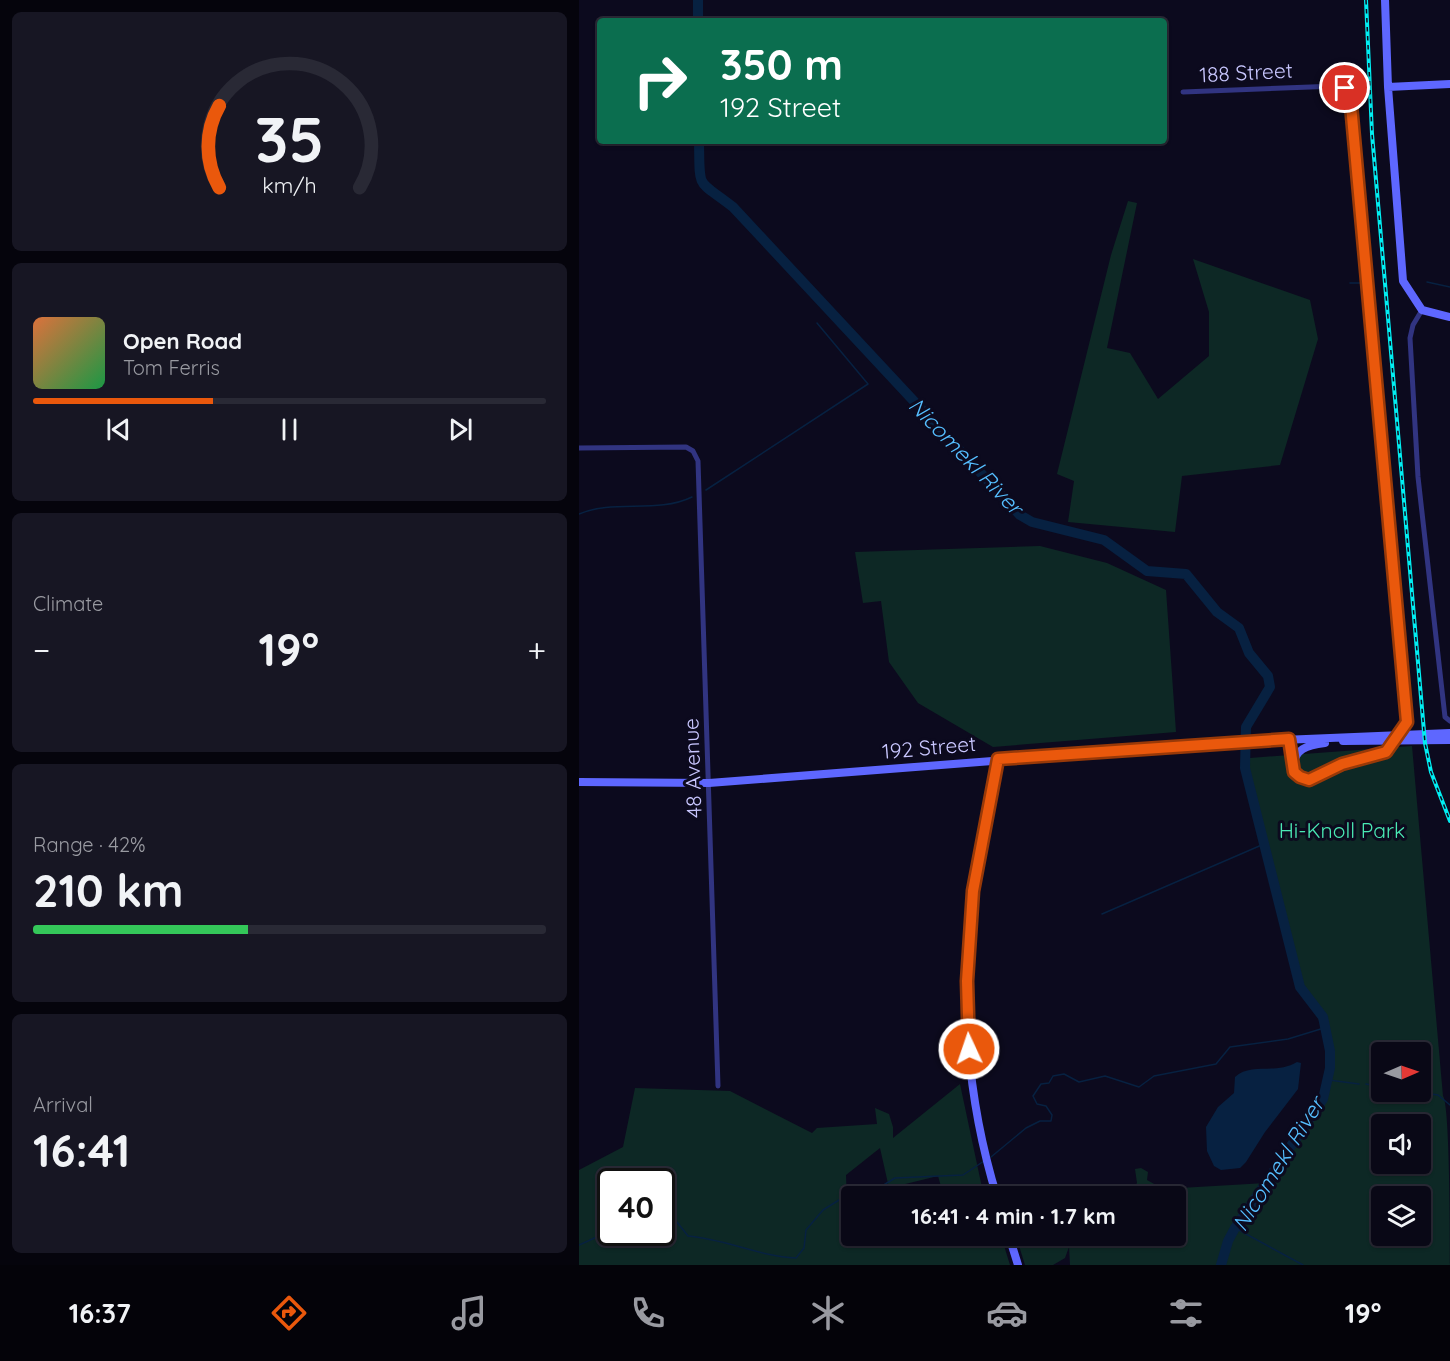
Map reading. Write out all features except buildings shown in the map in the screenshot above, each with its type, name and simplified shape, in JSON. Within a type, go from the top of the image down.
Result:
[{"type":"main road","points":[[1385,0],[1388,87],[1403,281],[1422,310],[1450,317]]},
{"type":"main road","points":[[1388,87],[1450,84]]},
{"type":"main road","name":"192 Street","points":[[1317,739],[1346,741],[1450,732]]},
{"type":"main road","name":"192 Street","points":[[579,782],[709,783],[998,759],[1289,739],[1450,740]]},
{"type":"main road","points":[[1293,768],[1294,757],[1300,750],[1310,745],[1346,741]]},
{"type":"main road","points":[[994,1186],[986,1153],[969,1049],[967,981],[973,891],[998,759]]},
{"type":"main road","points":[[1012,1246],[1017,1265]]},
{"type":"street","name":"188 Street","points":[[1183,92],[1337,86],[1345,88],[1350,94],[1407,722],[1395,742],[1382,754],[1342,764],[1309,780],[1300,777],[1293,768]]},
{"type":"street","points":[[1422,310],[1413,325],[1410,338],[1418,477],[1445,717],[1450,721]]},
{"type":"street","name":"48 Avenue","points":[[579,448],[686,447],[693,451],[700,473],[719,1086]]},
{"type":"street","points":[[1289,739],[1293,768]]},
{"type":"green space","points":[[1128,201],[1137,203],[1107,348],[1130,353],[1158,399],[1209,356],[1209,312],[1193,259],[1310,300],[1318,339],[1280,465],[1182,476],[1175,532],[1068,522],[1074,481],[1057,474],[1111,255]]},
{"type":"green space","points":[[1040,546],[1107,563],[1166,590],[1176,732],[993,747],[918,703],[889,662],[881,601],[863,603],[855,552]]},
{"type":"green space","name":"Hi-Knoll Park","points":[[1412,746],[1447,1123],[1450,1265],[1070,1265],[1069,1247],[1065,1258],[1053,1265],[1025,1265],[1019,1246],[1186,1246],[1186,1188],[1266,1183],[1317,1103],[1327,1076],[1327,1049],[1320,1022],[1298,971],[1284,927],[1251,794],[1250,758]]},
{"type":"green space","points":[[960,1084],[982,1186],[941,1186],[938,1176],[889,1186],[880,1148],[846,1175],[846,1186],[841,1186],[841,1246],[1004,1246],[1010,1265],[579,1265],[579,1170],[623,1147],[635,1088],[730,1091],[812,1133],[817,1128],[877,1124],[875,1108],[889,1114],[893,1127],[893,1138]]},
{"type":"green space","name":"Hi-Knoll Park","points":[[1141,1168],[1148,1172],[1147,1180],[1158,1186],[1135,1186],[1137,1183],[1135,1169]]},
{"type":"water","points":[[1297,1062],[1301,1063],[1298,1089],[1265,1132],[1246,1162],[1240,1168],[1221,1170],[1214,1166],[1207,1151],[1206,1127],[1218,1107],[1234,1093],[1235,1077],[1248,1070],[1281,1068]]},
{"type":"waterway","name":"Nicomekl River","points":[[698,0],[698,18]]},
{"type":"waterway","name":"Nicomekl River","points":[[699,144],[700,177],[706,187],[733,207],[1020,515],[1032,522],[1104,540],[1147,571],[1186,574],[1217,612],[1239,628],[1249,653],[1268,676],[1270,687],[1246,727],[1245,768],[1300,987],[1323,1017],[1330,1051],[1330,1068],[1323,1099],[1235,1228],[1228,1241],[1221,1265]]},
{"type":"waterway","points":[[1427,282],[1450,287]]},
{"type":"waterway","points":[[1350,283],[1362,283]]},
{"type":"waterway","points":[[706,490],[868,384],[817,323]]},
{"type":"waterway","points":[[579,514],[607,507],[665,505],[692,497]]},
{"type":"waterway","points":[[1102,914],[1264,844]]},
{"type":"waterway","points":[[991,1157],[1026,1128],[1040,1121],[1051,1121],[1052,1115],[1046,1106],[1037,1104],[1033,1096],[1041,1084],[1049,1083],[1053,1076],[1064,1074],[1079,1082],[1105,1076],[1139,1087],[1154,1076],[1216,1064],[1230,1047],[1288,1039],[1324,1028]]},
{"type":"waterway","points":[[1329,1080],[1359,1084]]},
{"type":"waterway","points":[[1366,1084],[1371,1085]]},
{"type":"waterway","points":[[1431,1094],[1438,1095],[1450,1105]]},
{"type":"waterway","points":[[675,1220],[688,1236],[715,1240],[782,1257],[796,1258],[804,1248],[806,1230],[823,1210],[855,1190],[874,1191],[895,1178],[963,1175],[984,1161]]},
{"type":"waterway","points":[[1235,1228],[1303,1265]]},
{"type":"waterway","points":[[579,1245],[597,1237]]},
{"type":"railway","points":[[1366,0],[1372,134],[1425,743],[1431,772],[1450,821]]},
{"type":"route","points":[[969,1049],[967,981],[973,891],[998,759],[1289,739],[1294,772],[1309,780],[1342,764],[1386,752],[1403,731],[1407,722],[1350,94],[1345,88]]}]
